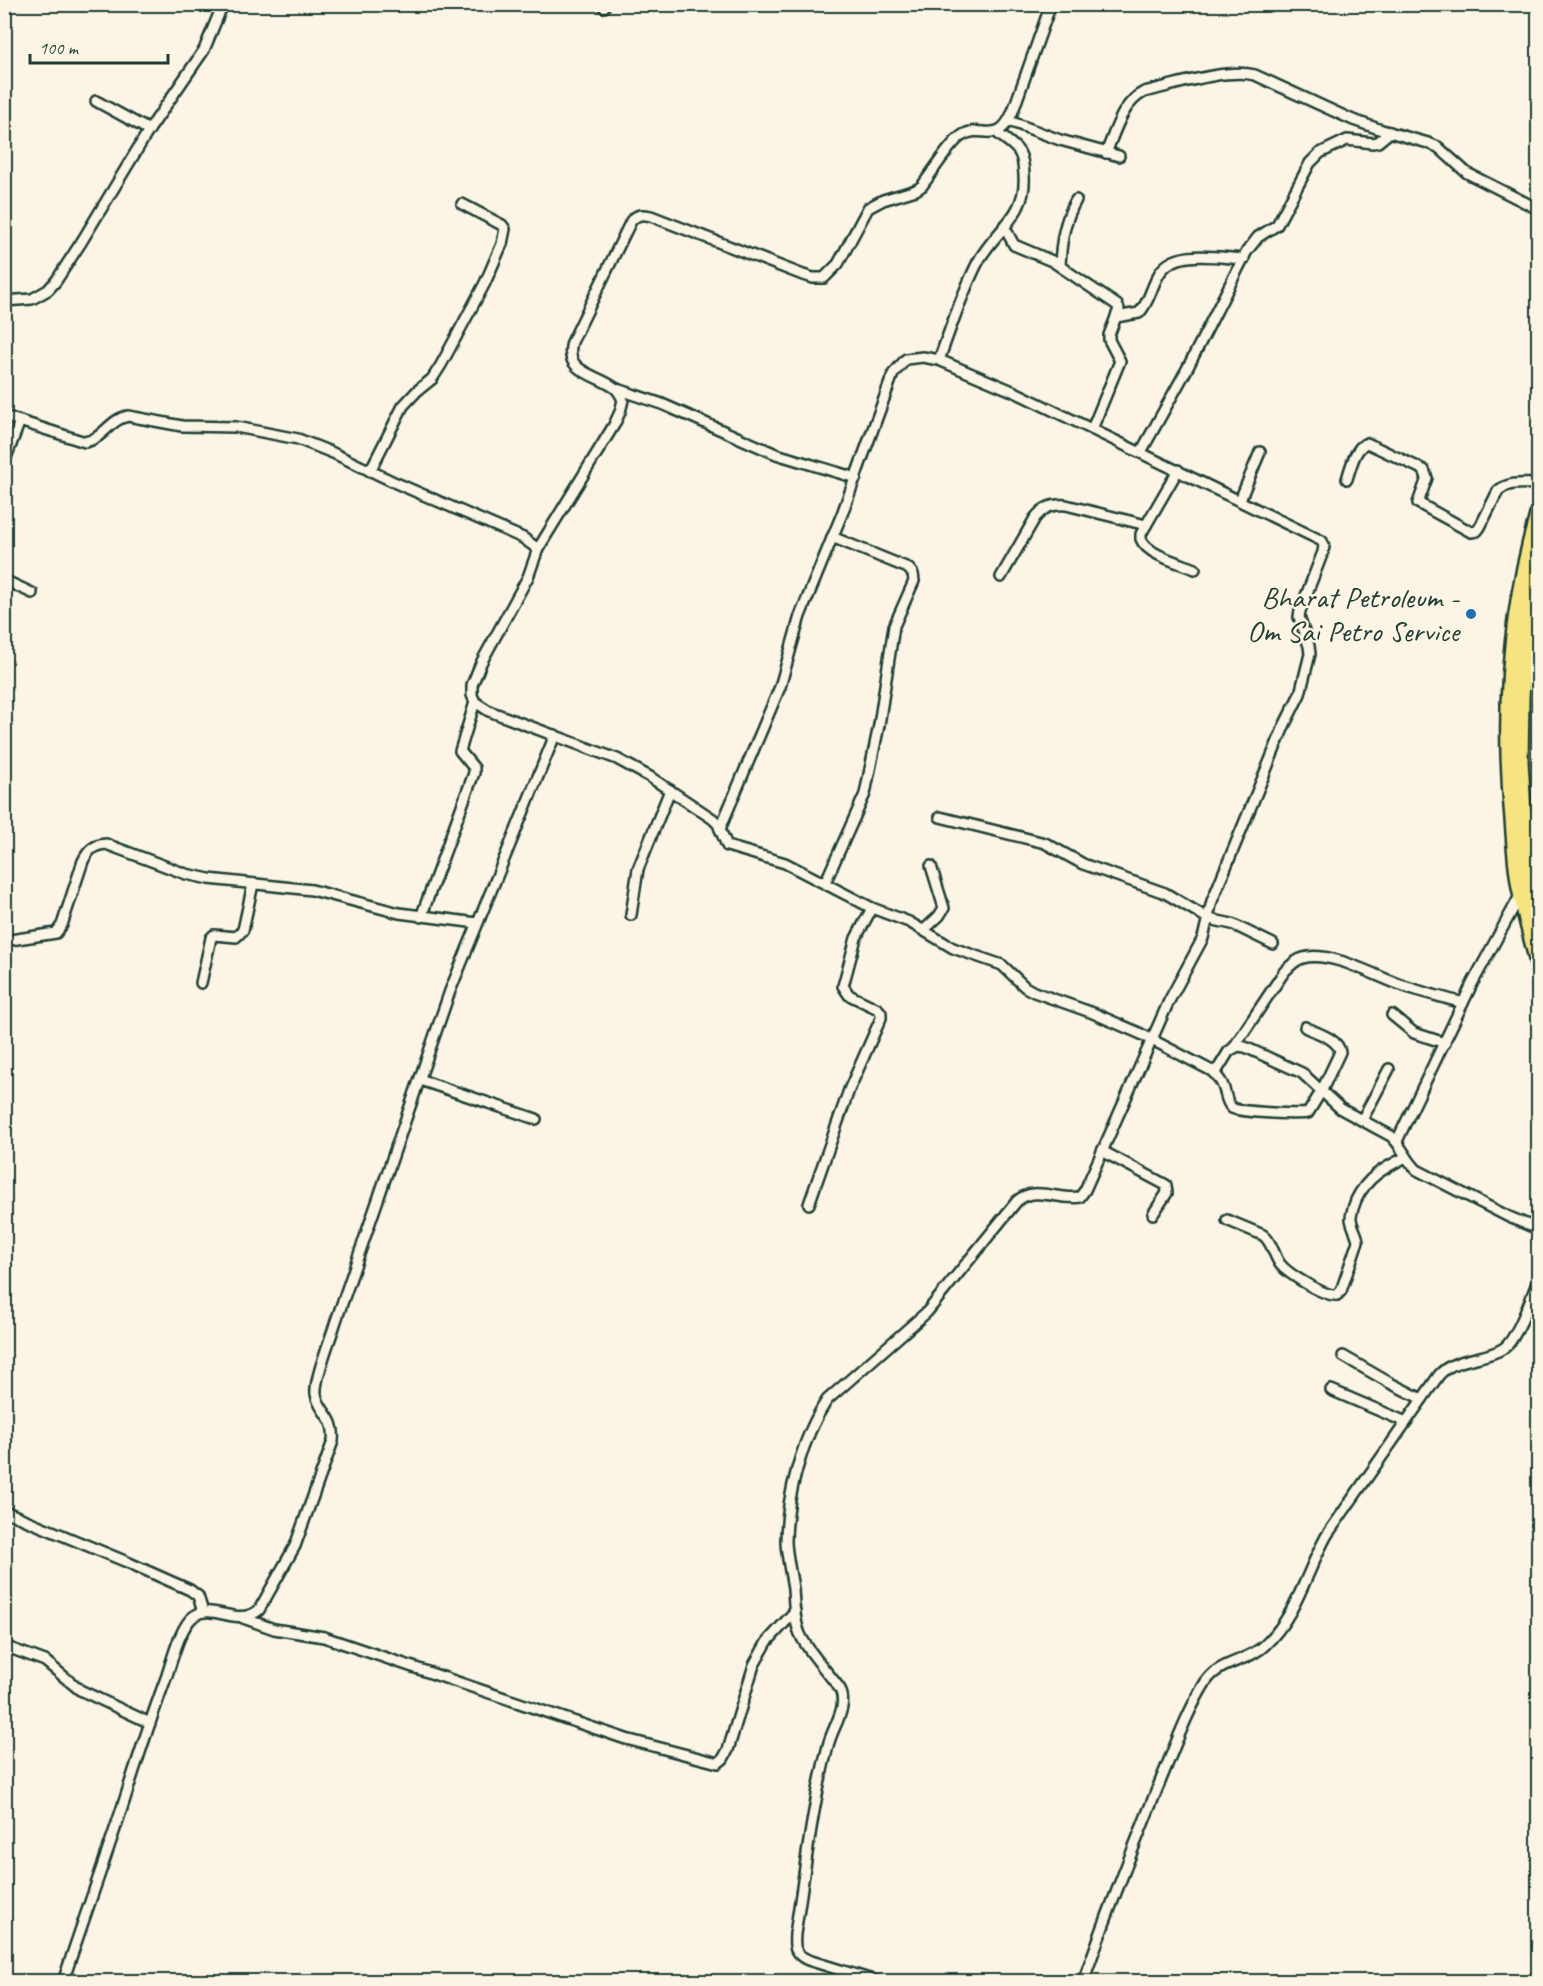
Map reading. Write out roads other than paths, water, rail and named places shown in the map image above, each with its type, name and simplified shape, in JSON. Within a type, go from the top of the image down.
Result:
[{"type":"highway","points":[[1539,515],[1524,566],[1516,609],[1508,710],[1508,759],[1521,894],[1539,963]]},
{"type":"highway","points":[[1539,561],[1526,630],[1521,697],[1520,762],[1523,809],[1539,923]]},
{"type":"street","points":[[4,301],[32,299],[48,290],[87,232],[149,130],[204,50],[223,4]]},
{"type":"street","points":[[855,478],[783,456],[662,404],[617,389],[580,370],[572,362],[569,352],[577,332],[631,221],[636,216],[644,214],[803,275],[824,278],[838,264],[868,208],[883,200],[916,190],[961,136],[1004,129],[1009,121],[1051,4]]},
{"type":"street","points":[[1106,153],[1127,107],[1138,95],[1234,73],[1255,75],[1353,120],[1438,147],[1467,173],[1539,209]]},
{"type":"street","points":[[96,101],[149,130]]},
{"type":"street","points":[[1009,121],[1060,140],[1119,156]]},
{"type":"street","points":[[939,360],[977,264],[988,244],[1018,210],[1022,202],[1025,184],[1024,162],[1021,153],[996,132]]},
{"type":"street","points":[[1141,452],[1244,259],[1258,237],[1277,225],[1310,163],[1320,153],[1340,141],[1373,143],[1383,139],[1390,132]]},
{"type":"street","points":[[1060,266],[1065,226],[1076,200]]},
{"type":"street","points":[[370,471],[403,406],[437,374],[485,283],[502,244],[505,229],[502,225],[462,204]]},
{"type":"street","points":[[1005,226],[1014,245],[1060,266],[1113,301],[1119,309],[1109,340],[1120,361],[1092,429]]},
{"type":"street","points":[[1116,317],[1139,313],[1158,274],[1170,262],[1188,256],[1244,259]]},
{"type":"street","points":[[720,829],[776,698],[800,616],[855,478],[893,374],[906,359],[914,357],[939,360],[1017,393],[1322,541],[1324,546],[1299,617],[1310,646],[1300,694],[1285,724],[1212,901],[1203,938],[1172,996],[1089,1182],[1080,1197],[1030,1193],[1022,1196],[927,1312],[827,1400],[819,1411],[805,1444],[788,1514],[786,1546],[795,1611],[801,1636],[844,1696],[824,1760],[795,1934],[795,1950],[807,1960],[879,1982]]},
{"type":"street","points":[[617,389],[623,400],[620,412],[538,549],[528,577],[490,644],[476,675],[472,695],[475,702],[489,711],[617,759],[641,771],[713,819],[727,846],[785,862],[872,908],[909,922],[953,948],[1002,965],[1025,987],[1034,992],[1093,1013],[1153,1039],[1212,1071],[1223,1086],[1229,1105],[1238,1111],[1308,1113],[1338,1058],[1339,1046],[1305,1027]]},
{"type":"street","points":[[4,416],[85,442],[99,436],[120,417],[128,416],[182,426],[236,427],[298,439],[523,538],[538,549]]},
{"type":"street","points":[[4,463],[20,421]]},
{"type":"street","points":[[1347,479],[1358,450],[1367,443],[1424,470],[1427,478],[1418,503],[1471,532],[1480,527],[1498,491],[1503,487],[1539,484]]},
{"type":"street","points":[[1240,500],[1260,452]]},
{"type":"street","points":[[1178,470],[1140,539],[1146,548],[1195,569]]},
{"type":"street","points":[[1001,577],[1035,518],[1041,511],[1053,505],[1066,505],[1146,525]]},
{"type":"street","points":[[825,883],[865,794],[879,725],[894,626],[914,581],[913,574],[908,568],[832,537]]},
{"type":"street","points":[[4,580],[32,592]]},
{"type":"street","points":[[421,916],[474,773],[472,764],[460,751],[475,702]]},
{"type":"street","points":[[240,1617],[252,1616],[260,1610],[295,1546],[333,1441],[334,1431],[316,1395],[319,1377],[358,1252],[450,991],[555,735]]},
{"type":"street","points":[[631,915],[638,869],[670,790]]},
{"type":"street","points":[[940,817],[1045,843],[1090,867],[1166,893],[1209,918],[1225,922],[1273,944]]},
{"type":"street","points":[[4,941],[50,935],[60,930],[82,861],[93,847],[100,844],[112,845],[186,874],[221,881],[312,890],[384,910],[477,923]]},
{"type":"street","points":[[924,930],[944,908],[932,866]]},
{"type":"street","points":[[201,982],[211,938],[214,935],[236,937],[243,930],[252,884]]},
{"type":"street","points":[[1397,1141],[1463,1003],[1521,894]]},
{"type":"street","points":[[809,1204],[849,1090],[881,1018],[878,1009],[849,995],[843,986],[854,946],[872,908]]},
{"type":"street","points":[[1212,1071],[1222,1066],[1229,1051],[1234,1047],[1284,972],[1302,958],[1316,957],[1345,963],[1401,985],[1463,1003]]},
{"type":"street","points":[[1392,1015],[1414,1033],[1445,1043]]},
{"type":"street","points":[[1234,1047],[1245,1047],[1302,1073],[1341,1108],[1397,1141],[1417,1170],[1509,1217],[1539,1229]]},
{"type":"street","points":[[1362,1120],[1389,1069]]},
{"type":"street","points":[[420,1080],[536,1119]]},
{"type":"street","points":[[1102,1151],[1166,1185],[1167,1193],[1153,1214]]},
{"type":"street","points":[[1227,1220],[1263,1235],[1268,1239],[1280,1263],[1286,1269],[1324,1294],[1337,1295],[1341,1291],[1358,1241],[1351,1222],[1351,1214],[1360,1192],[1374,1174],[1406,1157]]},
{"type":"street","points":[[1083,1982],[1151,1803],[1205,1682],[1219,1669],[1264,1647],[1286,1622],[1327,1535],[1444,1368],[1498,1350],[1510,1342],[1539,1280]]},
{"type":"street","points":[[1343,1356],[1422,1399]]},
{"type":"street","points":[[1331,1390],[1406,1422]]},
{"type":"street","points":[[4,1511],[190,1590],[198,1596],[203,1612]]},
{"type":"street","points":[[63,1982],[179,1640],[194,1616],[203,1612],[240,1617],[274,1629],[324,1637],[610,1734],[718,1763],[728,1750],[754,1665],[767,1642],[795,1611]]},
{"type":"street","points":[[4,1646],[45,1661],[80,1690],[150,1723]]},
{"type":"place","name":"Bharat Petroleum - Om Sai Petro Service","points":[[1471,614]]}]
